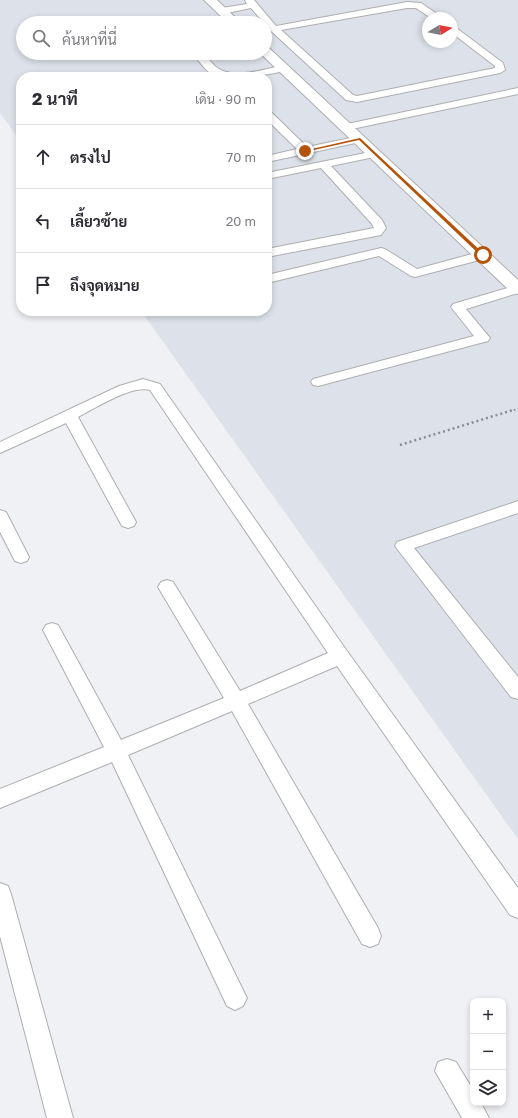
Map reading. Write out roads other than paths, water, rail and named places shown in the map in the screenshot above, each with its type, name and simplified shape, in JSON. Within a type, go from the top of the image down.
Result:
[{"type":"street","points":[[210,0],[227,16]]},
{"type":"street","points":[[272,57],[518,289]]},
{"type":"lane","points":[[222,11],[251,3],[262,16]]},
{"type":"lane","points":[[274,29],[407,4],[418,6],[428,12]]},
{"type":"lane","points":[[272,27],[350,98],[357,99],[500,70],[500,65],[458,34]]},
{"type":"lane","points":[[203,60],[216,72]]},
{"type":"lane","points":[[263,72],[284,68]]},
{"type":"lane","points":[[347,127],[518,91]]},
{"type":"lane","points":[[272,119],[305,151]]},
{"type":"lane","points":[[272,158],[360,139]]},
{"type":"lane","points":[[272,175],[375,154]]},
{"type":"lane","points":[[272,252],[377,232],[380,228],[373,218],[324,165]]},
{"type":"lane","points":[[272,278],[381,252],[416,273],[483,255]]},
{"type":"lane","points":[[318,382],[483,338],[458,307],[518,289]]},
{"type":"lane","points":[[0,448],[124,389],[143,384],[155,387],[340,656],[518,907]]},
{"type":"lane","points":[[69,415],[128,522]]},
{"type":"lane","points":[[518,507],[403,546],[518,692]]},
{"type":"lane","points":[[0,516],[21,557]]},
{"type":"lane","points":[[167,587],[236,701],[370,936]]},
{"type":"lane","points":[[52,630],[116,750],[235,998]]},
{"type":"lane","points":[[0,800],[340,656]]},
{"type":"lane","points":[[0,894],[60,1118]]},
{"type":"lane","points":[[447,1071],[476,1118]]}]
